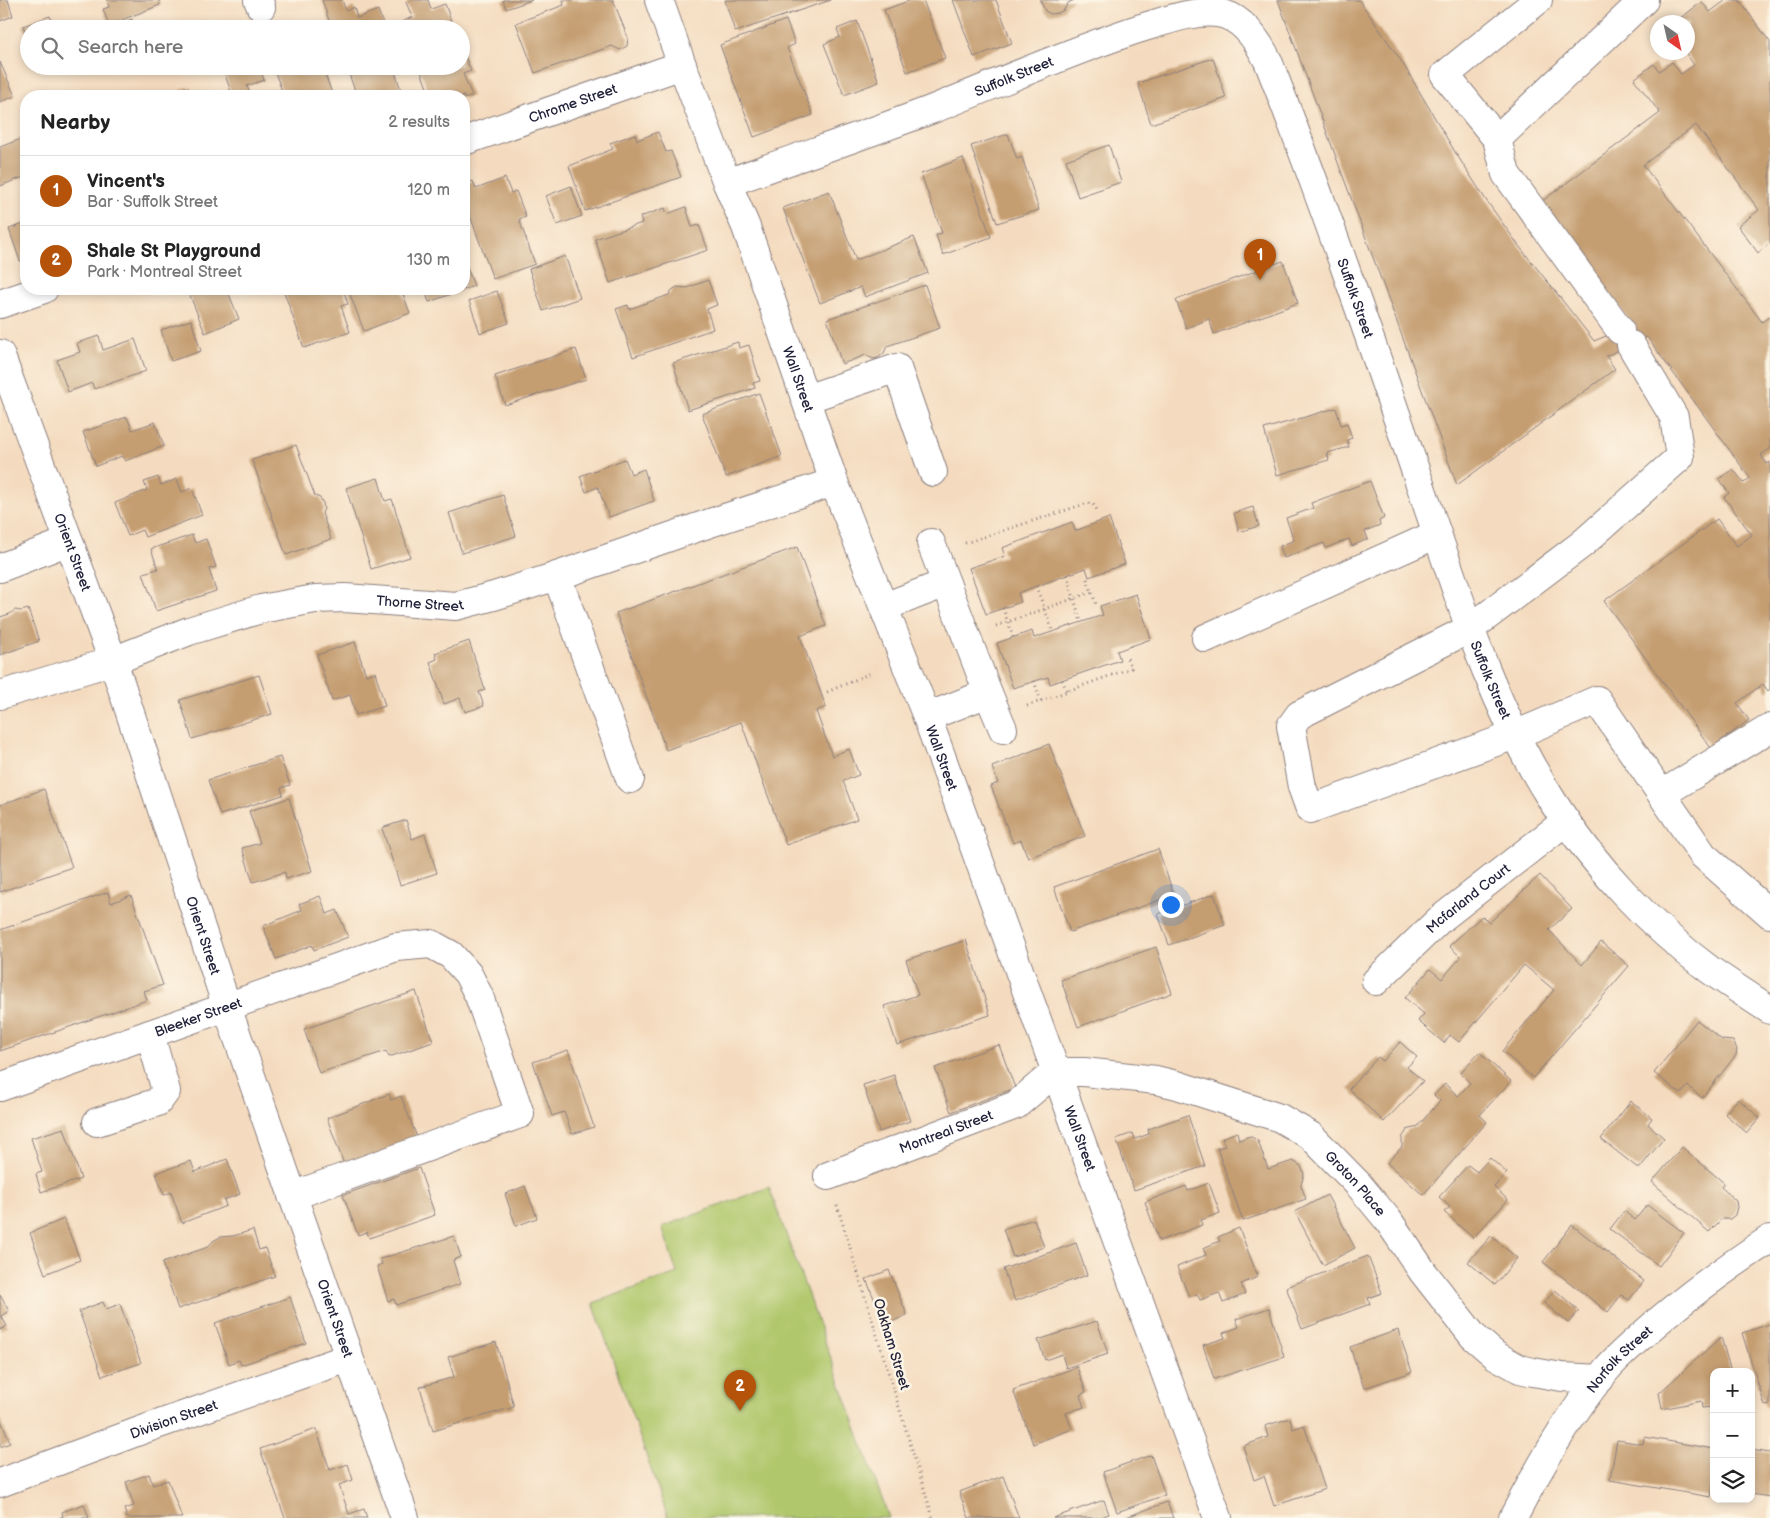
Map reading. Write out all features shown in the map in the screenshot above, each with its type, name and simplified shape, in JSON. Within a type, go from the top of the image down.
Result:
[{"type":"street","name":"Wall Street","points":[[659,0],[727,183],[746,226],[834,482],[927,716],[1218,1518]]},
{"type":"street","points":[[1538,0],[1445,75],[1497,138],[1506,174],[1626,337],[1674,417],[1680,456],[1582,544],[1471,628],[1299,715],[1290,726],[1302,786],[1310,809],[1515,735],[1597,700],[1703,855],[1770,914]]},
{"type":"street","points":[[1497,138],[1644,0]]},
{"type":"street","name":"Suffolk Street","points":[[727,183],[932,109],[1111,38],[1186,16],[1216,13],[1231,16],[1252,34],[1268,61],[1363,318],[1471,628],[1500,703],[1515,735],[1552,802],[1607,874],[1646,915],[1710,970],[1770,1010]]},
{"type":"street","name":"Chrome Street","points":[[470,140],[682,65]]},
{"type":"street","points":[[0,304],[26,295]]},
{"type":"street","name":"Orient Street","points":[[0,354],[113,661],[227,1007],[405,1518]]},
{"type":"street","points":[[806,399],[898,368],[933,472]]},
{"type":"street","name":"Thorne Street","points":[[0,695],[113,661],[189,631],[261,609],[315,599],[345,598],[456,606],[557,576],[834,482]]},
{"type":"street","points":[[1206,638],[1437,534]]},
{"type":"street","points":[[0,568],[69,541]]},
{"type":"street","points":[[884,607],[938,562],[996,713],[927,716]]},
{"type":"street","points":[[557,576],[630,779]]},
{"type":"street","points":[[1662,794],[1770,728]]},
{"type":"street","name":"Mcfarland Court","points":[[1376,981],[1438,921],[1566,821]]},
{"type":"street","name":"Bleeker Street","points":[[0,1087],[396,948],[431,944],[450,955],[468,974],[479,996],[520,1114],[292,1196]]},
{"type":"street","points":[[98,1122],[158,1102],[166,1091],[150,1034]]},
{"type":"street","name":"Montreal Street","points":[[828,1176],[1016,1104],[1055,1072]]},
{"type":"street","name":"Groton Place","points":[[1055,1072],[1084,1072],[1156,1080],[1235,1103],[1280,1118],[1293,1125],[1311,1136],[1358,1184],[1388,1220],[1423,1272],[1472,1336],[1495,1355],[1520,1369],[1562,1378],[1600,1379]]},
{"type":"street","name":"Norfolk Street","points":[[1513,1518],[1565,1426],[1616,1359],[1663,1317],[1735,1262],[1770,1239]]},
{"type":"street","name":"Division Street","points":[[0,1483],[142,1430],[348,1358]]},
{"type":"path","points":[[938,562],[966,542],[1088,503],[1093,504],[1097,510]]},
{"type":"path","points":[[1067,575],[1081,622]]},
{"type":"path","points":[[1087,579],[1097,607]]},
{"type":"path","points":[[1036,586],[1053,632]]},
{"type":"path","points":[[967,636],[1092,592]]},
{"type":"path","points":[[1003,608],[1014,637]]},
{"type":"path","points":[[996,713],[1041,701],[1131,668],[1126,655]]},
{"type":"path","points":[[827,692],[871,673]]},
{"type":"path","points":[[1062,680],[1067,691]]},
{"type":"path","points":[[1034,681],[1041,701]]},
{"type":"path","name":"Oakham Street","points":[[828,1176],[933,1518]]},
{"type":"green space","points":[[769,1187],[889,1518],[668,1518],[593,1303],[677,1273],[662,1227]]},
{"type":"building","points":[[0,0],[8,0],[13,16],[0,21]]},
{"type":"building","points":[[107,0],[159,0],[160,5],[122,20],[107,20],[103,9],[109,7]]},
{"type":"building","points":[[322,0],[342,0],[346,11],[354,7],[357,18],[378,10],[382,20],[329,20]]},
{"type":"building","points":[[411,0],[428,0],[431,9],[445,4],[451,20],[406,20],[412,17],[406,2]]},
{"type":"building","points":[[503,0],[532,0],[506,9]]},
{"type":"building","points":[[563,0],[613,0],[628,38],[627,46],[620,50],[612,46],[535,73],[516,23],[564,5]]},
{"type":"building","points":[[725,0],[831,0],[735,32]]},
{"type":"building","points":[[911,0],[923,0],[945,58],[907,72],[884,10]]},
{"type":"building","points":[[953,0],[996,0],[1012,43],[974,57]]},
{"type":"building","points":[[1040,0],[1074,0],[1068,3],[1064,10],[1051,14],[1045,11]]},
{"type":"building","points":[[1278,0],[1359,0],[1402,62],[1455,152],[1486,200],[1519,246],[1594,341],[1633,325],[1541,202],[1660,113],[1634,79],[1654,64],[1659,71],[1672,62],[1681,74],[1694,65],[1691,60],[1695,60],[1695,15],[1684,15],[1702,2],[1710,12],[1726,0],[1739,0],[1770,42],[1770,243],[1758,253],[1738,226],[1759,210],[1696,125],[1643,165],[1762,322],[1770,316],[1770,449],[1761,455],[1767,464],[1770,462],[1770,689],[1768,691],[1763,684],[1737,703],[1749,720],[1711,748],[1604,601],[1717,519],[1737,546],[1752,535],[1724,497],[1729,493],[1719,479],[1733,469],[1744,483],[1750,478],[1647,337],[1606,356],[1615,369],[1457,485]]},
{"type":"building","points":[[50,16],[52,20],[39,20]]},
{"type":"building","points":[[786,20],[795,44],[787,48],[813,115],[754,137],[720,45]]},
{"type":"building","points":[[857,21],[879,82],[844,95],[824,44],[840,37],[837,29]]},
{"type":"building","points":[[1213,58],[1226,98],[1151,124],[1138,83]]},
{"type":"building","points":[[0,62],[15,96],[0,102]]},
{"type":"building","points":[[225,75],[262,75],[264,80],[247,86],[249,90],[230,90]]},
{"type":"building","points":[[276,75],[325,75],[331,90],[282,90]]},
{"type":"building","points":[[349,75],[396,75],[401,90],[355,90]]},
{"type":"building","points":[[422,75],[463,75],[470,90],[428,90]]},
{"type":"building","points":[[658,132],[666,152],[671,151],[681,177],[585,211],[569,166],[613,149],[610,143],[635,134],[637,140]]},
{"type":"building","points":[[1008,134],[1017,159],[1022,157],[1039,210],[997,223],[971,146]]},
{"type":"building","points":[[20,139],[20,178],[0,186],[0,147]]},
{"type":"building","points":[[1109,145],[1121,182],[1078,197],[1066,160]]},
{"type":"building","points":[[963,158],[991,237],[943,255],[936,235],[942,233],[921,174]]},
{"type":"building","points":[[505,178],[511,193],[516,191],[526,217],[519,219],[535,264],[493,279],[470,216],[470,182],[473,181],[476,189]]},
{"type":"building","points":[[571,186],[582,216],[557,225],[546,196]]},
{"type":"building","points":[[829,191],[856,260],[914,237],[928,273],[865,297],[861,287],[820,303],[783,208]]},
{"type":"building","points":[[686,207],[692,227],[699,225],[708,250],[610,283],[595,239],[642,223],[640,217],[665,208],[667,214]]},
{"type":"building","points":[[20,225],[20,261],[9,229]]},
{"type":"building","points":[[565,256],[580,298],[543,311],[529,269]]},
{"type":"building","points":[[1283,261],[1298,303],[1214,334],[1209,319],[1186,328],[1176,300]]},
{"type":"building","points":[[470,275],[474,286],[470,287]]},
{"type":"building","points":[[708,280],[717,305],[707,309],[713,329],[633,357],[616,309],[628,305],[629,309],[669,295],[677,287],[687,288]]},
{"type":"building","points":[[925,285],[940,328],[887,346],[884,353],[878,358],[873,359],[866,355],[842,364],[827,319]]},
{"type":"building","points":[[497,291],[509,323],[480,333],[469,301]]},
{"type":"building","points":[[190,295],[229,295],[239,319],[205,333]]},
{"type":"building","points":[[285,295],[345,295],[348,304],[341,306],[350,332],[304,348]]},
{"type":"building","points":[[350,295],[403,295],[410,313],[364,331]]},
{"type":"building","points":[[426,295],[449,295],[429,302]]},
{"type":"building","points":[[191,320],[201,351],[171,361],[161,330]]},
{"type":"building","points":[[99,336],[103,350],[135,339],[146,371],[94,389],[92,383],[68,392],[57,360],[80,352],[77,343]]},
{"type":"building","points":[[738,342],[739,348],[749,345],[760,381],[753,383],[755,388],[688,410],[673,363]]},
{"type":"building","points":[[576,349],[586,379],[505,405],[495,376]]},
{"type":"building","points":[[759,393],[782,456],[726,477],[702,414]]},
{"type":"building","points":[[1336,408],[1341,425],[1347,423],[1352,438],[1347,440],[1349,447],[1327,453],[1329,460],[1277,475],[1264,429]]},
{"type":"building","points":[[127,417],[132,430],[155,422],[164,446],[125,461],[122,456],[96,466],[83,432]]},
{"type":"building","points":[[296,445],[315,496],[320,498],[323,503],[324,509],[322,513],[331,539],[286,555],[252,460]]},
{"type":"building","points":[[625,459],[631,474],[644,469],[654,501],[609,517],[598,487],[586,492],[580,476]]},
{"type":"building","points":[[158,477],[161,485],[177,479],[182,492],[192,488],[202,515],[145,537],[142,530],[128,536],[115,503],[147,490],[144,482]]},
{"type":"building","points":[[378,478],[385,501],[392,499],[410,557],[371,569],[346,488]]},
{"type":"building","points":[[1370,481],[1384,518],[1379,521],[1380,525],[1365,531],[1368,539],[1352,546],[1349,539],[1326,548],[1324,543],[1284,558],[1280,546],[1294,540],[1286,518],[1313,508],[1311,503]]},
{"type":"building","points":[[503,495],[516,536],[462,553],[449,513]]},
{"type":"building","points":[[1253,507],[1259,526],[1239,532],[1234,513]]},
{"type":"building","points":[[1109,518],[1125,564],[1089,577],[1086,568],[1018,593],[1021,602],[986,614],[969,568],[1005,556],[1002,548],[1072,522],[1075,531]]},
{"type":"building","points":[[192,535],[195,543],[206,539],[216,567],[209,569],[216,591],[156,611],[143,573],[158,569],[151,549]]},
{"type":"building","points":[[797,547],[826,626],[800,636],[826,707],[816,711],[832,756],[849,749],[859,775],[843,781],[857,819],[786,845],[741,722],[666,750],[616,613]]},
{"type":"building","points":[[1136,594],[1151,639],[1117,651],[1120,660],[1050,684],[1048,677],[1013,688],[997,643],[1032,631],[1034,638],[1103,615],[1100,606]]},
{"type":"building","points":[[28,609],[39,641],[0,655],[0,617],[10,614],[15,610]]},
{"type":"building","points":[[469,641],[485,690],[479,692],[484,706],[465,712],[460,698],[444,704],[430,662],[437,659],[435,653]]},
{"type":"building","points":[[355,642],[366,675],[375,672],[385,706],[356,715],[350,695],[332,701],[317,655]]},
{"type":"building","points":[[259,675],[272,714],[192,739],[180,700]]},
{"type":"building","points":[[1049,744],[1085,836],[1028,858],[1021,840],[1013,843],[991,786],[998,783],[992,767]]},
{"type":"building","points":[[280,757],[290,785],[281,788],[283,795],[220,815],[208,780]]},
{"type":"building","points":[[44,789],[72,867],[0,892],[0,805]]},
{"type":"building","points":[[289,798],[312,871],[286,879],[285,872],[253,882],[242,848],[260,843],[249,811]]},
{"type":"building","points":[[406,820],[412,839],[425,834],[437,873],[400,885],[382,828]]},
{"type":"building","points":[[1158,849],[1174,895],[1070,932],[1054,887]]},
{"type":"building","points":[[1540,875],[1572,909],[1549,930],[1582,965],[1601,942],[1629,966],[1533,1078],[1502,1051],[1554,990],[1524,965],[1459,1042],[1450,1035],[1444,1043],[1418,1021],[1424,1014],[1405,998],[1430,969],[1442,979],[1461,957],[1449,946],[1482,916],[1489,923]]},
{"type":"building","points":[[108,892],[111,903],[131,895],[163,985],[144,991],[147,1000],[0,1051],[0,930]]},
{"type":"building","points":[[1214,894],[1225,925],[1169,945],[1158,914]]},
{"type":"building","points":[[320,896],[327,914],[337,910],[348,937],[314,950],[312,945],[276,959],[263,926],[302,910],[299,904]]},
{"type":"building","points":[[966,940],[990,1015],[897,1045],[884,1006],[918,995],[906,960]]},
{"type":"building","points":[[1156,947],[1172,993],[1078,1027],[1061,980]]},
{"type":"building","points":[[416,991],[433,1042],[389,1057],[386,1051],[319,1073],[304,1029]]},
{"type":"building","points":[[1697,1020],[1722,1040],[1733,1041],[1737,1049],[1736,1055],[1702,1098],[1688,1086],[1681,1094],[1654,1073]]},
{"type":"building","points":[[1400,1042],[1417,1057],[1407,1067],[1423,1081],[1384,1122],[1349,1089],[1378,1057],[1383,1061]]},
{"type":"building","points":[[999,1045],[1015,1088],[951,1112],[935,1068]]},
{"type":"building","points":[[568,1050],[594,1127],[572,1134],[564,1112],[552,1116],[533,1062]]},
{"type":"building","points":[[1479,1052],[1511,1081],[1480,1115],[1487,1122],[1423,1195],[1387,1163],[1402,1147],[1402,1138],[1407,1130],[1417,1127],[1440,1101],[1434,1095],[1445,1084],[1458,1096],[1470,1083],[1460,1073]]},
{"type":"building","points":[[894,1075],[910,1121],[879,1132],[863,1085]]},
{"type":"building","points":[[389,1094],[391,1100],[401,1096],[420,1145],[345,1167],[327,1118]]},
{"type":"building","points":[[1738,1099],[1760,1118],[1747,1133],[1725,1114]]},
{"type":"building","points":[[1631,1101],[1652,1118],[1648,1124],[1664,1138],[1639,1169],[1601,1139]]},
{"type":"building","points":[[1188,1115],[1205,1166],[1134,1190],[1116,1139],[1133,1133],[1135,1139],[1149,1134],[1148,1129]]},
{"type":"building","points":[[64,1128],[81,1179],[41,1192],[36,1174],[42,1172],[31,1138]]},
{"type":"building","points":[[1237,1132],[1239,1140],[1250,1136],[1258,1141],[1268,1169],[1293,1161],[1301,1166],[1304,1174],[1301,1185],[1306,1199],[1243,1221],[1217,1148],[1225,1146],[1222,1138]]},
{"type":"building","points":[[1682,1147],[1724,1183],[1721,1187],[1736,1201],[1735,1215],[1730,1219],[1722,1219],[1709,1232],[1652,1182]]},
{"type":"building","points":[[1490,1158],[1507,1173],[1494,1187],[1508,1200],[1473,1238],[1444,1212],[1450,1207],[1439,1197],[1468,1165],[1477,1172]]},
{"type":"building","points":[[227,1159],[240,1194],[224,1200],[226,1206],[182,1223],[171,1192],[164,1195],[156,1173],[191,1161],[195,1172]]},
{"type":"building","points":[[419,1168],[435,1215],[369,1238],[367,1232],[358,1235],[343,1195]]},
{"type":"building","points":[[1209,1183],[1220,1213],[1201,1220],[1202,1225],[1159,1241],[1145,1202],[1186,1186],[1188,1191]]},
{"type":"building","points":[[525,1186],[537,1218],[516,1226],[505,1194]]},
{"type":"building","points":[[1327,1195],[1355,1248],[1323,1265],[1295,1212]]},
{"type":"building","points":[[1647,1205],[1684,1233],[1659,1266],[1610,1229],[1624,1211],[1635,1220]]},
{"type":"building","points":[[64,1219],[80,1260],[45,1274],[30,1233]]},
{"type":"building","points":[[1034,1219],[1044,1247],[1013,1257],[1003,1229]]},
{"type":"building","points":[[1572,1225],[1644,1281],[1629,1300],[1621,1295],[1608,1312],[1543,1262]]},
{"type":"building","points":[[1239,1228],[1258,1277],[1241,1284],[1245,1294],[1223,1303],[1219,1293],[1200,1300],[1197,1294],[1189,1297],[1177,1267],[1206,1255],[1203,1248],[1220,1241],[1218,1237]]},
{"type":"building","points":[[253,1230],[259,1250],[265,1248],[275,1276],[178,1309],[162,1263],[208,1247],[220,1237],[233,1236]]},
{"type":"building","points":[[454,1236],[461,1257],[453,1260],[460,1284],[396,1305],[394,1299],[388,1301],[377,1266],[382,1264],[380,1259]]},
{"type":"building","points":[[1491,1236],[1517,1258],[1495,1285],[1468,1262]]},
{"type":"building","points":[[1076,1243],[1087,1275],[1015,1301],[1003,1269]]},
{"type":"building","points":[[1368,1256],[1382,1293],[1368,1298],[1370,1304],[1302,1329],[1286,1287]]},
{"type":"building","points":[[889,1270],[907,1315],[885,1325],[866,1279]]},
{"type":"building","points":[[1555,1290],[1579,1311],[1568,1323],[1544,1303]]},
{"type":"building","points":[[0,1295],[9,1311],[1,1316],[7,1326],[0,1330]]},
{"type":"building","points":[[290,1297],[306,1343],[241,1365],[239,1360],[229,1364],[215,1323]]},
{"type":"building","points":[[103,1302],[106,1309],[120,1304],[141,1363],[102,1376],[79,1311]]},
{"type":"building","points":[[1269,1308],[1284,1357],[1214,1379],[1203,1345],[1225,1338],[1223,1333],[1239,1327],[1236,1319]]},
{"type":"building","points":[[1097,1321],[1108,1354],[1066,1368],[1062,1354],[1045,1360],[1038,1340]]},
{"type":"building","points":[[1770,1324],[1770,1405],[1765,1406],[1755,1374],[1755,1368],[1753,1368],[1742,1333]]},
{"type":"building","points":[[1398,1330],[1412,1372],[1364,1388],[1350,1347]]},
{"type":"building","points":[[1721,1337],[1730,1368],[1710,1368],[1710,1407],[1702,1408],[1701,1401],[1662,1409],[1659,1393]]},
{"type":"building","points":[[496,1342],[514,1407],[433,1431],[420,1387],[454,1377],[448,1357]]},
{"type":"building","points":[[1077,1367],[1086,1392],[1080,1395],[1084,1407],[1066,1413],[1072,1429],[1033,1444],[1013,1390]]},
{"type":"building","points":[[0,1418],[10,1443],[0,1447]]},
{"type":"building","points":[[1290,1418],[1293,1429],[1304,1425],[1325,1489],[1274,1506],[1264,1476],[1254,1480],[1243,1446],[1268,1437],[1265,1426]]},
{"type":"building","points":[[316,1429],[330,1470],[348,1464],[353,1480],[339,1485],[349,1514],[364,1509],[367,1518],[285,1518],[260,1449]]},
{"type":"building","points":[[1644,1437],[1710,1448],[1710,1497],[1610,1480],[1617,1440],[1643,1444]]},
{"type":"building","points":[[1755,1451],[1770,1453],[1770,1497],[1755,1495]]},
{"type":"building","points":[[1151,1455],[1165,1495],[1117,1512],[1103,1472]]},
{"type":"building","points":[[149,1474],[153,1485],[168,1480],[182,1518],[127,1518],[124,1509],[134,1506],[126,1482]]},
{"type":"building","points":[[1003,1476],[1019,1518],[969,1518],[959,1492]]},
{"type":"building","points":[[1104,1500],[1109,1514],[1097,1518],[1053,1518]]},
{"type":"building","points":[[1167,1502],[1173,1518],[1124,1518]]},
{"type":"building","points":[[84,1504],[89,1518],[59,1518],[63,1516],[62,1512]]},
{"type":"place","name":"Vincent's","points":[[1260,280]]},
{"type":"place","name":"Shale St Playground","points":[[740,1411]]}]
